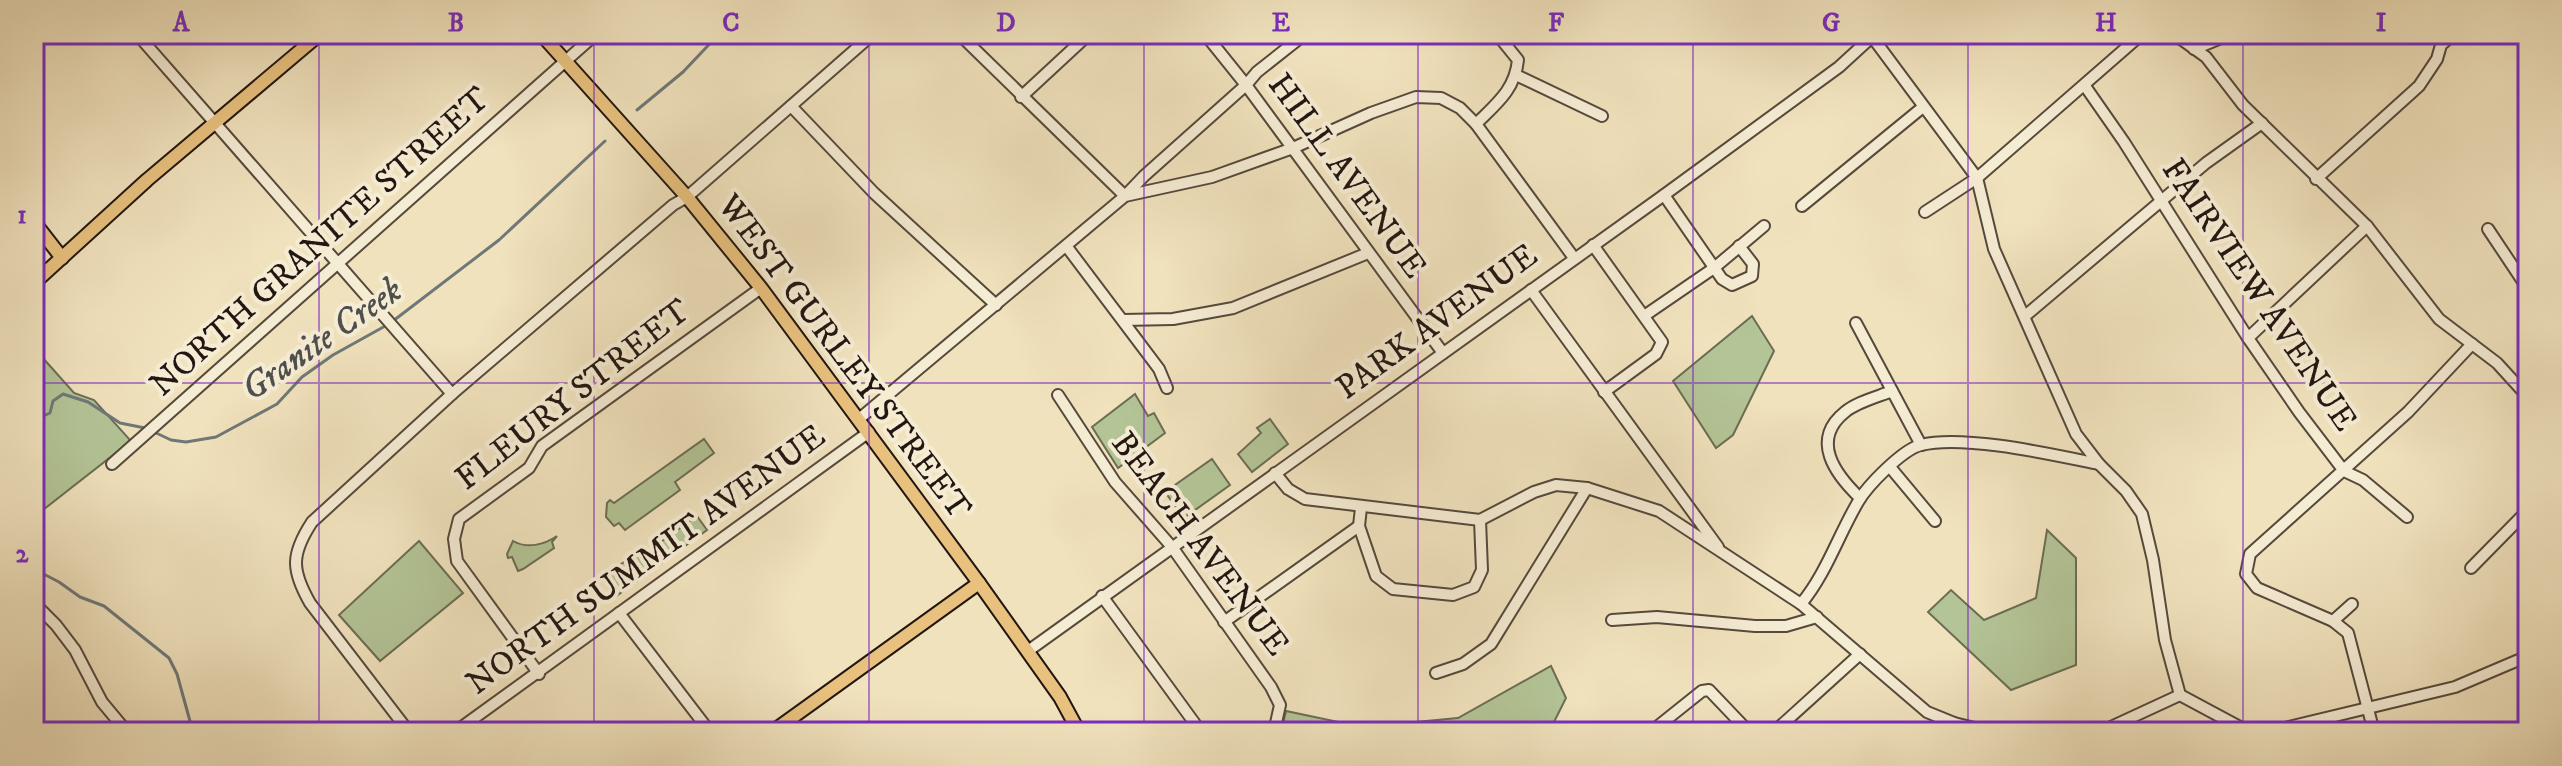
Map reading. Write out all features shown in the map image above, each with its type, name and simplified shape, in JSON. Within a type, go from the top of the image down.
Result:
[{"type":"main road","points":[[34,283],[320,34]]},
{"type":"main road","name":"WEST GURLEY STREET","points":[[541,34],[687,197],[761,288],[1028,651],[1060,697],[1078,732]]},
{"type":"main road","points":[[34,222],[62,258]]},
{"type":"main road","points":[[772,732],[979,583]]},
{"type":"street","points":[[34,38],[39,34]]},
{"type":"street","points":[[137,34],[452,394]]},
{"type":"street","name":"NORTH GRANITE STREET","points":[[112,464],[596,34]]},
{"type":"street","points":[[409,732],[310,603],[297,581],[295,561],[299,541],[312,522],[452,394],[669,208],[687,197],[873,34]]},
{"type":"street","points":[[959,34],[1125,196]]},
{"type":"street","points":[[1021,97],[1089,34]]},
{"type":"street","name":"HILL AVENUE","points":[[1205,34],[1443,353]]},
{"type":"street","points":[[859,419],[1067,247],[1257,72],[1305,34]]},
{"type":"street","points":[[1476,124],[1512,85],[1516,75],[1518,60],[1497,34]]},
{"type":"street","points":[[1925,212],[1977,178],[2142,34]]},
{"type":"street","points":[[2174,34],[2206,57],[2243,105],[2367,226],[2439,319],[2497,363],[2528,397]]},
{"type":"street","points":[[2194,49],[2231,34]]},
{"type":"street","points":[[2316,179],[2419,86],[2437,59],[2441,45],[2449,38],[2462,34]]},
{"type":"street","points":[[1874,36],[1977,178],[1994,249],[2076,434],[2142,514],[2153,560],[2165,640],[2180,695],[2249,732]]},
{"type":"street","name":"PARK AVENUE","points":[[1028,651],[1664,195],[1839,67],[1874,36]]},
{"type":"street","points":[[1516,75],[1602,116]]},
{"type":"street","name":"FAIRVIEW AVENUE","points":[[2085,86],[2299,412],[2344,471],[2363,480],[2407,517]]},
{"type":"street","points":[[1125,196],[1212,177],[1293,148],[1371,113],[1416,97],[1441,98],[1460,108],[1476,124],[1574,258]]},
{"type":"street","points":[[791,106],[874,193],[996,305]]},
{"type":"street","points":[[1802,206],[1923,107]]},
{"type":"street","points":[[2025,316],[2206,163],[2262,123]]},
{"type":"street","points":[[1664,195],[1722,279],[1732,285],[1752,276],[1753,264],[1739,246]]},
{"type":"street","points":[[1644,316],[1714,268],[1764,226]]},
{"type":"street","points":[[2248,338],[2367,226]]},
{"type":"street","points":[[2488,229],[2528,289]]},
{"type":"street","points":[[1593,245],[1662,342],[1656,354],[1604,392]]},
{"type":"street","points":[[1067,247],[1159,369],[1167,388]]},
{"type":"street","points":[[1123,320],[1173,319],[1233,308],[1368,253]]},
{"type":"street","name":"FLEURY STREET","points":[[539,674],[457,561],[454,539],[459,519],[529,468],[542,446],[761,288]]},
{"type":"street","points":[[1531,290],[1721,552]]},
{"type":"street","points":[[1856,323],[1921,445]]},
{"type":"street","points":[[2374,732],[2348,633],[2333,621],[2257,588],[2246,574],[2250,554],[2408,412],[2472,344]]},
{"type":"street","points":[[1860,498],[1844,482],[1826,445],[1830,426],[1847,410],[1892,391]]},
{"type":"street","name":"BEACH AVENUE","points":[[1058,395],[1115,482],[1172,547],[1271,687],[1280,705],[1274,732]]},
{"type":"street","name":"NORTH SUMMIT AVENUE","points":[[455,732],[869,432]]},
{"type":"street","points":[[1801,604],[1817,585],[1860,498],[1904,453],[1921,445],[1956,443],[2023,449],[2099,464]]},
{"type":"street","points":[[1890,467],[1935,521]]},
{"type":"street","points":[[1275,473],[1288,489],[1305,499],[1480,520],[1534,492],[1556,485],[1587,488],[1659,511],[1801,604],[1927,712],[1954,723],[1991,732]]},
{"type":"street","points":[[1436,673],[1463,664],[1491,644],[1587,488]]},
{"type":"street","points":[[1361,508],[1359,526],[1376,576],[1393,589],[1453,595],[1474,587],[1482,570],[1480,520]]},
{"type":"street","points":[[2471,568],[2528,510]]},
{"type":"street","points":[[1224,622],[1359,526]]},
{"type":"street","points":[[1102,596],[1201,732]]},
{"type":"street","points":[[34,603],[75,650],[102,702],[127,732]]},
{"type":"street","points":[[2333,621],[2352,604]]},
{"type":"street","points":[[619,613],[710,732]]},
{"type":"street","points":[[1612,620],[1657,617],[1786,626],[1817,617]]},
{"type":"street","points":[[1774,732],[1860,654]]},
{"type":"street","points":[[2277,732],[2455,687],[2528,656]]},
{"type":"street","points":[[1652,731],[1702,691],[1709,690],[1749,732]]},
{"type":"street","points":[[2100,732],[2180,695]]},
{"type":"street","points":[[1945,732],[1954,723]]},
{"type":"green space","points":[[1752,316],[1774,351],[1733,435],[1716,448],[1673,381]]},
{"type":"green space","points":[[34,348],[74,393],[94,400],[131,441],[34,517]]},
{"type":"green space","points":[[1135,394],[1148,416],[1154,413],[1165,433],[1118,468],[1092,427]]},
{"type":"green space","points":[[1270,419],[1288,444],[1252,472],[1238,454],[1261,433],[1257,428]]},
{"type":"green space","points":[[704,439],[714,453],[675,482],[680,490],[625,530],[619,523],[614,526],[606,517],[610,500],[614,503]]},
{"type":"green space","points":[[1212,459],[1230,485],[1184,518],[1165,492]]},
{"type":"green space","points":[[697,516],[707,530],[615,597],[602,578],[639,551],[643,555]]},
{"type":"green space","points":[[2047,530],[2076,558],[2076,665],[2011,690],[1928,612],[1951,590],[1984,620],[2036,598]]},
{"type":"green space","points":[[557,536],[552,542],[554,548],[523,569],[518,571],[512,557],[508,558],[513,541],[535,545]]},
{"type":"green space","points":[[419,541],[463,593],[380,661],[339,615]]},
{"type":"green space","points":[[1551,666],[1566,698],[1549,732],[1281,732],[1286,711],[1362,727],[1458,718]]},
{"type":"waterway","name":"Granite Creek","points":[[637,110],[683,72],[719,34]]},
{"type":"waterway","name":"Granite Creek","points":[[393,321],[499,240],[605,141]]},
{"type":"waterway","name":"Granite Creek","points":[[152,431],[171,440],[186,442],[216,437],[277,404],[302,377],[333,355],[387,325]]},
{"type":"waterway","name":"Granite Creek","points":[[34,416],[50,413],[53,401],[63,394],[88,402],[120,423],[145,428]]},
{"type":"waterway","points":[[34,569],[80,597],[104,606],[169,658],[177,674],[193,732]]}]
